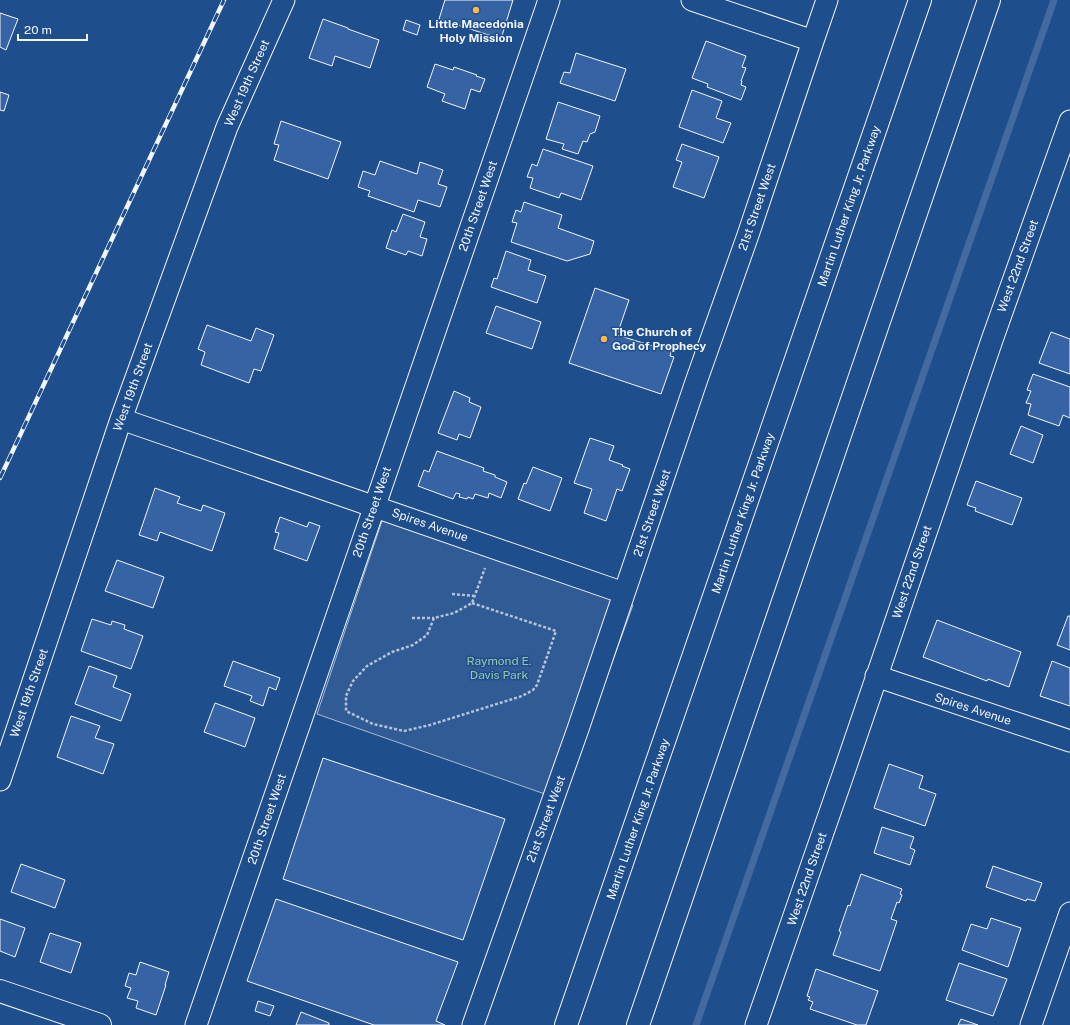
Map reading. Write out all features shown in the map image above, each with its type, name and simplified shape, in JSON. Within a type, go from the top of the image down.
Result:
[{"type":"main road","name":"Martin Luther King Jr. Parkway","points":[[566,1025],[920,0]]},
{"type":"main road","points":[[638,1025],[989,0]]},
{"type":"main road","points":[[0,991],[100,1025]]},
{"type":"street","name":"West 19th Street","points":[[0,780],[121,419],[227,127],[284,0]]},
{"type":"street","name":"20th Street West","points":[[196,1025],[549,0]]},
{"type":"street","points":[[692,0],[812,41]]},
{"type":"street","name":"21st Street West","points":[[473,1025],[578,729],[827,0]]},
{"type":"street","name":"West 22nd Street","points":[[756,1025],[992,340],[1070,121]]},
{"type":"street","name":"Spires Avenue","points":[[121,419],[624,593]]},
{"type":"street","name":"Spires Avenue","points":[[876,676],[1070,741]]},
{"type":"street","points":[[1031,1025],[1070,913]]},
{"type":"path","points":[[412,618],[434,618],[454,613],[472,603],[487,564]]},
{"type":"path","points":[[452,594],[475,596]]},
{"type":"path","points":[[434,618],[427,635],[413,645],[392,652],[367,666],[353,681],[346,696],[346,711],[373,724],[404,731],[430,725],[500,703],[522,696],[533,690],[537,685],[556,631],[472,603]]},
{"type":"shaded area","name":"Raymond E. Davis Park","points":[[383,518],[633,605],[562,800],[317,714]]},
{"type":"building","name":"Little Macedonia Holy Mission","points":[[445,0],[513,0],[501,39],[439,19]]},
{"type":"building","points":[[0,13],[18,19],[6,50],[0,47]]},
{"type":"building","points":[[323,19],[379,40],[370,68],[335,56],[332,66],[309,58]]},
{"type":"building","points":[[406,20],[420,25],[417,35],[403,30]]},
{"type":"building","points":[[706,41],[746,56],[742,67],[746,68],[741,85],[746,87],[741,100],[707,87],[708,84],[692,78]]},
{"type":"building","points":[[576,53],[626,69],[615,101],[560,83],[564,72],[570,73]]},
{"type":"building","points":[[435,64],[453,70],[454,67],[485,79],[480,92],[471,89],[465,109],[442,101],[445,94],[427,87]]},
{"type":"building","points":[[692,90],[722,101],[716,118],[731,123],[723,143],[679,127]]},
{"type":"building","points":[[0,92],[9,95],[4,111],[0,110]]},
{"type":"building","points":[[558,102],[600,116],[595,132],[590,134],[587,142],[583,141],[578,154],[562,149],[564,144],[546,139]]},
{"type":"building","points":[[281,121],[341,142],[328,179],[274,160],[279,145],[274,144]]},
{"type":"building","points":[[682,144],[719,157],[704,198],[673,187],[682,162],[676,160]]},
{"type":"building","points":[[543,149],[593,166],[581,200],[561,193],[559,198],[530,188],[533,178],[527,177],[532,164],[537,166]]},
{"type":"building","points":[[380,161],[417,174],[420,162],[443,170],[438,184],[447,187],[440,207],[418,200],[414,212],[368,196],[370,191],[358,187],[363,171],[375,175]]},
{"type":"building","points":[[524,202],[562,215],[558,228],[594,241],[590,254],[567,261],[511,242],[517,223],[512,222],[516,210],[521,212]]},
{"type":"building","points":[[403,214],[425,222],[420,237],[427,239],[422,256],[408,251],[406,255],[386,248],[392,230],[396,232]]},
{"type":"building","points":[[506,251],[531,260],[528,270],[546,276],[537,303],[491,287],[494,278],[497,279]]},
{"type":"building","name":"The Church of God of Prophecy","points":[[595,288],[629,300],[617,335],[653,346],[654,344],[672,349],[670,356],[674,357],[661,394],[569,363]]},
{"type":"building","points":[[496,306],[541,322],[532,349],[486,333]]},
{"type":"building","points":[[207,325],[251,341],[256,328],[274,335],[261,371],[254,369],[249,383],[201,365],[205,352],[198,349]]},
{"type":"building","points":[[1051,332],[1070,339],[1070,374],[1039,363]]},
{"type":"building","points":[[1033,374],[1070,387],[1070,418],[1063,415],[1059,426],[1028,415],[1031,404],[1026,403],[1031,391],[1027,390]]},
{"type":"building","points":[[454,391],[470,398],[469,402],[481,407],[470,438],[459,434],[457,440],[438,433]]},
{"type":"building","points":[[1021,426],[1043,435],[1033,463],[1010,454]]},
{"type":"building","points":[[590,438],[614,446],[609,460],[630,469],[622,491],[617,489],[606,521],[584,513],[592,489],[574,483]]},
{"type":"building","points":[[437,451],[484,468],[483,471],[495,475],[495,477],[507,482],[501,498],[489,493],[488,498],[475,494],[473,499],[468,497],[467,499],[459,497],[460,494],[456,493],[453,499],[418,486],[424,470],[429,472]]},
{"type":"building","points":[[533,467],[562,478],[550,511],[518,499],[524,483],[526,484]]},
{"type":"building","points":[[976,481],[1022,498],[1012,525],[975,511],[976,508],[967,505]]},
{"type":"building","points":[[155,488],[180,497],[177,503],[201,511],[203,505],[225,513],[212,551],[160,532],[157,541],[139,535]]},
{"type":"building","points":[[280,517],[307,527],[309,522],[320,526],[307,561],[274,549],[279,533],[275,532]]},
{"type":"building","points":[[117,560],[164,577],[153,608],[105,591]]},
{"type":"building","points":[[1068,616],[1070,616],[1070,650],[1057,645]]},
{"type":"building","points":[[92,619],[111,625],[112,621],[125,625],[124,629],[143,636],[131,669],[81,651]]},
{"type":"building","points":[[937,620],[1021,652],[1009,687],[988,679],[987,681],[923,657]]},
{"type":"building","points":[[233,661],[280,678],[276,690],[269,687],[263,706],[250,701],[252,696],[224,686]]},
{"type":"building","points":[[1052,661],[1070,668],[1070,706],[1040,696]]},
{"type":"building","points":[[89,666],[117,676],[113,687],[131,694],[121,721],[75,704]]},
{"type":"building","points":[[215,703],[255,718],[245,747],[204,732]]},
{"type":"building","points":[[71,716],[100,726],[95,738],[114,744],[103,774],[57,757]]},
{"type":"building","points":[[323,758],[505,819],[463,940],[283,879]]},
{"type":"building","points":[[889,764],[923,776],[919,788],[936,794],[925,826],[874,808]]},
{"type":"building","points":[[882,827],[914,837],[910,848],[915,850],[910,865],[874,853]]},
{"type":"building","points":[[21,864],[65,880],[55,908],[11,892]]},
{"type":"building","points":[[993,866],[1042,883],[1035,901],[1027,899],[1026,901],[986,887]]},
{"type":"building","points":[[861,874],[902,889],[900,894],[902,895],[899,903],[897,902],[891,919],[897,921],[880,971],[833,955],[841,932],[839,931],[848,905],[850,906]]},
{"type":"building","points":[[276,899],[458,962],[436,1021],[445,1025],[374,1025],[247,981]]},
{"type":"building","points":[[991,918],[1021,928],[1008,967],[962,950],[971,924],[987,929]]},
{"type":"building","points":[[0,919],[25,928],[15,957],[0,951]]},
{"type":"building","points":[[50,933],[81,943],[71,973],[40,962]]},
{"type":"building","points":[[140,962],[169,972],[156,1015],[136,1008],[138,1001],[127,998],[131,988],[125,986],[129,973],[136,975]]},
{"type":"building","points":[[959,963],[1007,979],[993,1016],[946,1000]]},
{"type":"building","points":[[816,969],[878,991],[866,1025],[857,1025],[810,1009],[813,1002],[808,1000],[810,997],[807,996]]},
{"type":"building","points":[[258,1001],[274,1006],[270,1016],[255,1011]]},
{"type":"building","points":[[301,1012],[329,1023],[329,1025],[296,1025]]},
{"type":"building","points":[[961,1019],[978,1025],[958,1025]]},
{"type":"waterway","points":[[696,1025],[1054,0]]},
{"type":"railway","points":[[0,478],[224,0]]},
{"type":"place","name":"Little Macedonia Holy Mission","points":[[476,10]]},
{"type":"place","name":"The Church of God of Prophecy","points":[[604,339]]}]
